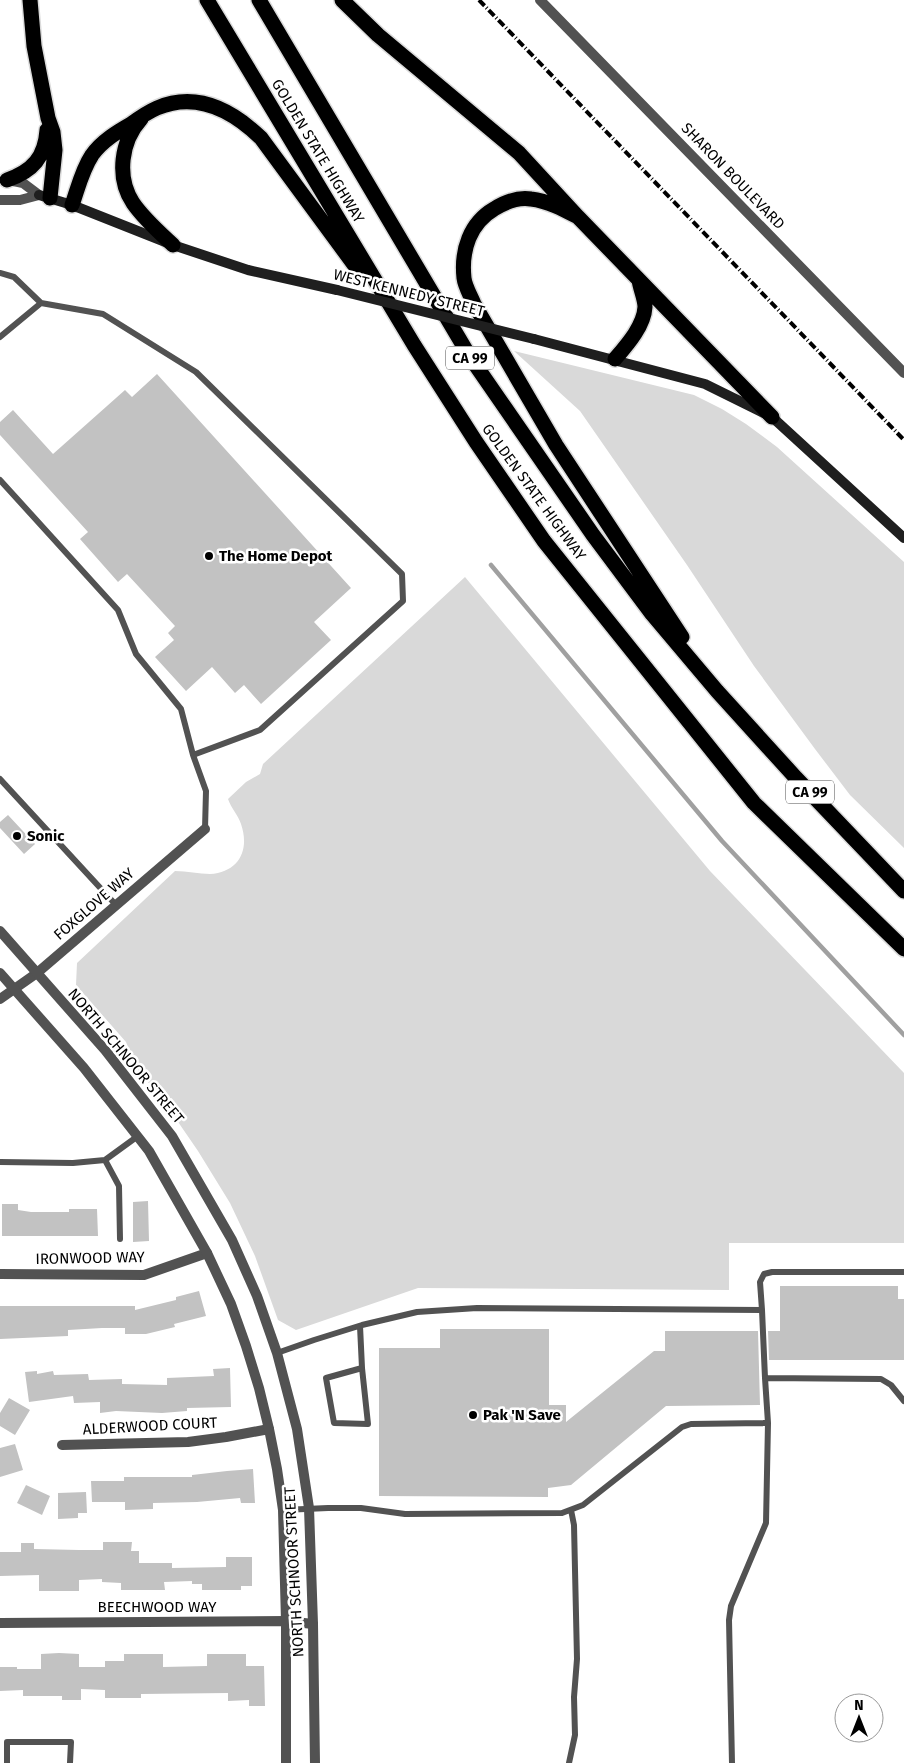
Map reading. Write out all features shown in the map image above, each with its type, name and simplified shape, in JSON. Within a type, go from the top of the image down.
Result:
[{"type":"highway","points":[[30,0],[34,46],[48,118],[53,132],[55,150],[44,196]]},
{"type":"highway","name":"GOLDEN STATE HIGHWAY","points":[[207,0],[414,345],[476,442],[544,540],[754,803],[904,949]]},
{"type":"highway","name":"GOLDEN STATE HIGHWAY","points":[[259,0],[470,357],[593,536],[652,614],[717,691],[796,778],[904,891]]},
{"type":"highway","points":[[342,0],[378,35],[519,153],[578,217],[772,417]]},
{"type":"highway","points":[[72,204],[83,171],[92,155],[101,144],[116,132],[157,108],[173,103],[211,104],[246,124],[261,138],[414,345]]},
{"type":"highway","points":[[144,116],[133,128],[124,152],[122,170],[132,201],[142,214],[173,245]]},
{"type":"highway","points":[[4,180],[21,175],[40,158],[46,145],[48,118]]},
{"type":"highway","points":[[578,217],[551,204],[529,198],[506,202],[484,215],[470,232],[464,253],[464,280],[474,304],[556,445],[717,691]]},
{"type":"highway","points":[[615,358],[640,324],[645,307],[638,278]]},
{"type":"main road","name":"WEST KENNEDY STREET","points":[[44,196],[72,204],[173,245],[248,270],[615,358],[705,384],[772,417],[904,538]]},
{"type":"street","name":"SHARON BOULEVARD","points":[[540,0],[904,373]]},
{"type":"street","name":"WEST KENNEDY STREET","points":[[4,180],[23,183],[44,196]]},
{"type":"street","name":"WEST KENNEDY STREET","points":[[0,200],[20,200],[44,196]]},
{"type":"street","name":"FOXGLOVE WAY","points":[[0,999],[37,974],[205,829]]},
{"type":"street","name":"NORTH SCHNOOR STREET","points":[[0,931],[106,1050],[172,1136],[232,1240],[257,1296],[277,1353],[297,1429],[309,1508],[315,1763]]},
{"type":"street","name":"NORTH SCHNOOR STREET","points":[[0,973],[84,1068],[149,1151],[207,1252],[231,1304],[259,1388],[277,1469],[282,1510],[286,1621],[286,1763]]},
{"type":"street","name":"IRONWOOD WAY","points":[[0,1274],[144,1275],[207,1252]]},
{"type":"street","name":"ALDERWOOD COURT","points":[[62,1445],[188,1442],[226,1438],[269,1429]]},
{"type":"street","name":"BEECHWOOD WAY","points":[[0,1624],[286,1621],[313,1624]]},
{"type":"lane","points":[[0,273],[14,277],[41,303],[103,314],[196,372],[402,574],[403,601],[260,730],[193,755]]},
{"type":"lane","points":[[0,337],[41,303]]},
{"type":"lane","points":[[0,480],[118,610],[136,654],[181,709],[193,755],[206,791],[205,829]]},
{"type":"lane","points":[[0,779],[116,905]]},
{"type":"lane","points":[[0,1162],[73,1163],[105,1160],[138,1136]]},
{"type":"lane","points":[[105,1160],[119,1186],[120,1239]]},
{"type":"lane","points":[[732,1763],[729,1620],[731,1606],[766,1523],[768,1423],[760,1282],[764,1274],[772,1272],[904,1272]]},
{"type":"lane","points":[[277,1353],[360,1326],[418,1312],[477,1308],[762,1310]]},
{"type":"lane","points":[[360,1326],[368,1424],[334,1423],[326,1378],[362,1368]]},
{"type":"lane","points":[[765,1378],[881,1379],[892,1385],[904,1401]]},
{"type":"lane","points":[[282,1510],[361,1508],[405,1514],[562,1513],[583,1505],[682,1426],[691,1424],[768,1423]]},
{"type":"lane","points":[[569,1763],[575,1735],[574,1697],[577,1659],[574,1525],[570,1510]]},
{"type":"lane","points":[[7,1763],[7,1742],[70,1742],[70,1763]]},
{"type":"shaded area","points":[[514,351],[694,395],[722,409],[777,447],[904,562],[904,848],[850,795],[815,749],[754,666],[687,565],[580,411]]},
{"type":"shaded area","points":[[465,577],[710,871],[904,1073],[904,1243],[729,1243],[729,1290],[418,1288],[296,1330],[278,1320],[255,1256],[230,1203],[198,1151],[163,1100],[137,1069],[126,1042],[76,985],[77,963],[175,871],[210,874],[228,869],[235,864],[243,851],[244,842],[240,821],[228,799],[246,782],[260,774],[263,764]]},
{"type":"building","name":"The Home Depot","points":[[157,374],[351,588],[314,622],[331,640],[261,704],[244,685],[235,693],[212,667],[186,691],[155,657],[174,640],[168,633],[175,626],[127,574],[118,582],[80,539],[88,532],[0,435],[0,422],[13,410],[53,454],[125,390],[132,397]]},
{"type":"building","name":"Sonic","points":[[8,815],[35,844],[24,854],[0,828],[0,822]]},
{"type":"building","points":[[148,1201],[149,1241],[133,1242],[133,1202]]},
{"type":"building","points":[[2,1204],[18,1204],[18,1210],[31,1212],[69,1212],[69,1209],[97,1209],[98,1236],[2,1236]]},
{"type":"building","points":[[780,1286],[898,1286],[898,1299],[904,1299],[904,1360],[769,1360],[768,1331],[780,1331]]},
{"type":"building","points":[[199,1291],[206,1316],[174,1324],[175,1327],[146,1334],[125,1334],[125,1328],[102,1328],[68,1330],[68,1336],[0,1339],[0,1306],[135,1306],[135,1310],[176,1300],[176,1297]]},
{"type":"building","name":"Pak 'N Save","points":[[440,1329],[549,1329],[549,1405],[566,1405],[566,1422],[654,1351],[665,1351],[665,1331],[758,1331],[760,1405],[666,1406],[571,1485],[548,1488],[548,1497],[379,1496],[379,1348],[440,1348]]},
{"type":"building","points":[[230,1368],[231,1407],[187,1408],[187,1411],[162,1413],[116,1411],[100,1413],[100,1402],[74,1403],[73,1396],[29,1402],[25,1372],[37,1371],[37,1374],[53,1371],[54,1375],[88,1374],[89,1380],[122,1379],[122,1384],[167,1385],[167,1378],[214,1376],[213,1369]]},
{"type":"building","points":[[9,1398],[30,1410],[15,1435],[0,1426],[0,1413]]},
{"type":"building","points":[[15,1444],[23,1470],[0,1477],[0,1448]]},
{"type":"building","points":[[253,1469],[255,1503],[241,1503],[240,1498],[197,1502],[153,1503],[153,1509],[125,1510],[125,1502],[92,1502],[91,1481],[124,1481],[124,1477],[192,1477],[192,1475]]},
{"type":"building","points":[[26,1485],[50,1496],[42,1515],[17,1503]]},
{"type":"building","points":[[86,1492],[87,1513],[78,1513],[78,1518],[58,1519],[58,1493]]},
{"type":"building","points":[[103,1542],[132,1542],[131,1551],[139,1551],[139,1563],[172,1563],[172,1568],[226,1567],[226,1557],[252,1557],[252,1586],[241,1586],[241,1590],[202,1590],[202,1584],[192,1584],[192,1581],[164,1582],[165,1590],[121,1590],[121,1583],[102,1582],[102,1579],[79,1580],[79,1591],[39,1591],[39,1575],[0,1576],[0,1552],[21,1552],[21,1543],[34,1543],[34,1549],[103,1550]]},
{"type":"building","points":[[41,1654],[79,1654],[79,1667],[105,1667],[105,1661],[124,1661],[124,1654],[163,1654],[163,1667],[207,1666],[207,1654],[246,1654],[246,1666],[264,1666],[265,1706],[249,1706],[249,1700],[228,1701],[228,1693],[141,1694],[141,1698],[105,1698],[105,1690],[81,1689],[81,1700],[62,1700],[62,1696],[23,1696],[23,1690],[0,1691],[0,1667],[41,1669]]},
{"type":"waterway","points":[[491,565],[722,841],[904,1035]]},
{"type":"railway","points":[[479,0],[904,440]]},
{"type":"place","name":"The Home Depot","points":[[209,556]]},
{"type":"place","name":"Sonic","points":[[17,836]]},
{"type":"place","name":"Pak 'N Save","points":[[473,1415]]}]
